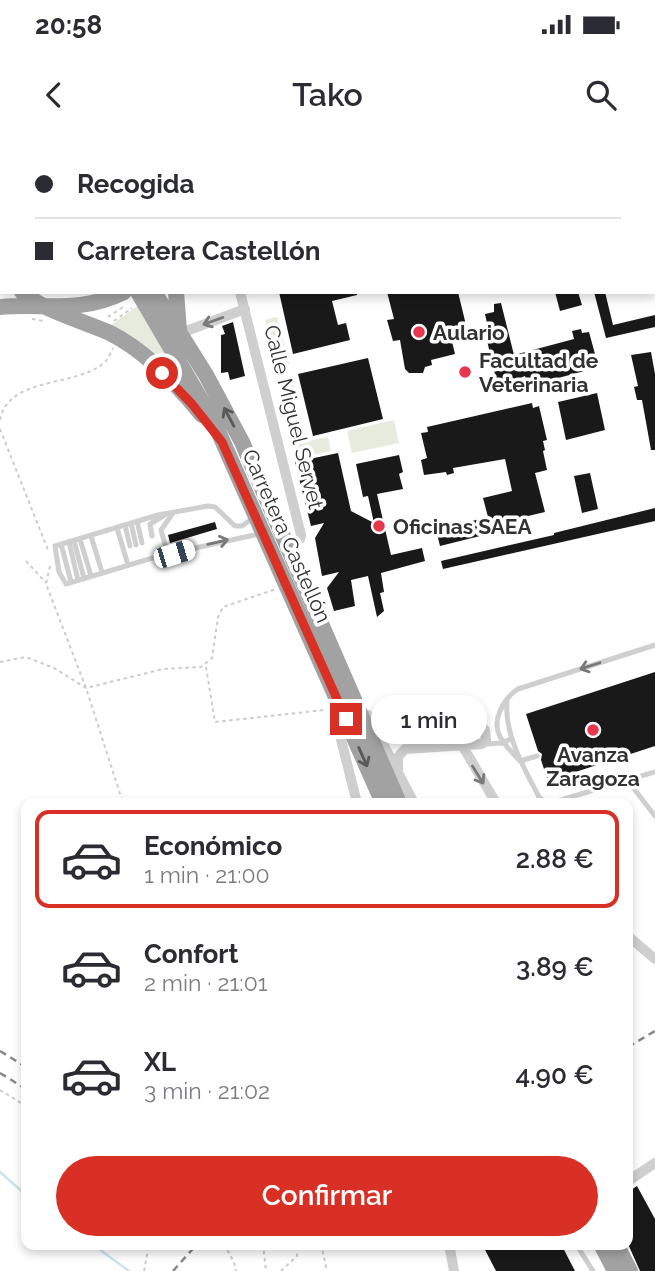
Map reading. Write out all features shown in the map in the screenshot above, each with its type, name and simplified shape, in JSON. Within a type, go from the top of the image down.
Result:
[{"type":"highway","points":[[25,294],[52,315]]},
{"type":"highway","points":[[176,294],[180,332]]},
{"type":"highway","points":[[52,315],[84,305],[139,295]]},
{"type":"highway","name":"Carretera Castellón","points":[[139,295],[180,332],[242,442],[397,798]]},
{"type":"highway","name":"Carretera Castellón","points":[[139,295],[203,402],[381,798]]},
{"type":"highway","points":[[0,307],[100,326],[176,386],[222,442]]},
{"type":"highway","points":[[604,1250],[615,1271]]},
{"type":"highway","points":[[619,1250],[630,1271]]},
{"type":"street","name":"Calle Miguel Servet","points":[[241,294],[301,538],[289,545]]},
{"type":"street","points":[[180,332],[245,309]]},
{"type":"street","name":"Carretera Castellón","points":[[326,634],[412,798]]},
{"type":"street","points":[[324,673],[356,798]]},
{"type":"street","points":[[368,715],[394,728],[484,728],[486,736],[482,744],[405,749],[398,757],[398,770]]},
{"type":"street","points":[[462,745],[493,798]]},
{"type":"street","points":[[633,940],[655,959]]},
{"type":"street","points":[[633,1178],[655,1163]]},
{"type":"street","points":[[450,1250],[454,1271]]},
{"type":"lane","points":[[152,536],[150,524],[173,513],[212,506],[228,521],[238,526],[256,516]]},
{"type":"lane","points":[[167,555],[161,530],[173,513]]},
{"type":"lane","points":[[164,516],[158,515],[55,546],[59,572],[66,584],[159,556],[263,533]]},
{"type":"lane","points":[[131,523],[136,544],[131,523]]},
{"type":"lane","points":[[117,528],[137,562]]},
{"type":"lane","points":[[91,536],[102,572]]},
{"type":"lane","points":[[74,541],[84,578]]},
{"type":"lane","points":[[74,541],[84,578]]},
{"type":"lane","points":[[156,548],[159,556]]},
{"type":"lane","points":[[137,562],[138,554],[137,562]]},
{"type":"lane","points":[[520,761],[503,743],[496,723],[507,699],[518,689],[655,645]]},
{"type":"lane","points":[[507,699],[512,738],[520,761],[540,798]]},
{"type":"lane","points":[[479,726],[509,724]]},
{"type":"lane","points":[[482,744],[503,743],[512,738]]},
{"type":"lane","points":[[520,761],[537,756]]},
{"type":"lane","points":[[565,798],[655,772]]},
{"type":"lane","points":[[628,781],[654,813]]},
{"type":"lane","points":[[580,1250],[593,1271]]},
{"type":"path","points":[[100,326],[139,295]]},
{"type":"path","points":[[100,326],[139,295]]},
{"type":"path","points":[[27,319],[52,315]]},
{"type":"path","points":[[0,420],[2,409],[12,396],[92,369],[105,362],[119,339]]},
{"type":"path","points":[[0,429],[51,559],[46,584]]},
{"type":"path","points":[[26,561],[46,584],[86,688],[120,798]]},
{"type":"path","points":[[286,585],[223,607],[218,617],[215,652],[206,666],[215,722],[334,709]]},
{"type":"path","points":[[0,662],[26,657],[54,668],[86,688],[163,669],[206,666]]},
{"type":"path","points":[[0,1090],[21,1103]]},
{"type":"path","points":[[144,1271],[148,1250]]},
{"type":"path","points":[[228,1250],[236,1271]]},
{"type":"path","points":[[264,1250],[266,1271]]},
{"type":"path","points":[[281,1271],[297,1256],[298,1250]]},
{"type":"path","points":[[322,1250],[327,1271]]},
{"type":"shaded area","points":[[139,305],[185,381],[108,327]]},
{"type":"shaded area","points":[[277,317],[289,364],[277,367],[265,320]]},
{"type":"shaded area","points":[[291,376],[307,441],[328,437],[331,451],[299,458],[280,379]]},
{"type":"shaded area","points":[[394,420],[399,443],[352,453],[347,431]]},
{"type":"building","points":[[279,294],[357,294],[332,301],[338,325],[346,323],[350,340],[293,354]]},
{"type":"building","name":"Aulario","points":[[388,294],[458,294],[466,325],[449,329],[455,354],[431,360],[432,365],[425,367],[423,373],[409,373],[405,369],[400,340],[393,341],[387,320],[394,319]]},
{"type":"building","points":[[556,294],[579,294],[582,305],[560,311]]},
{"type":"building","points":[[595,294],[605,294],[613,325],[655,315],[655,327],[606,338]]},
{"type":"building","points":[[501,303],[514,355],[574,339],[572,331],[581,329],[582,333],[589,332],[598,365],[592,366],[592,369],[528,386],[525,376],[498,387],[484,328],[488,328],[485,314],[494,312],[494,304]]},
{"type":"building","points":[[233,322],[245,376],[230,380],[228,372],[221,373],[221,335],[225,334],[222,326]]},
{"type":"building","points":[[651,352],[655,374],[655,450],[651,450],[642,400],[637,400],[634,387],[638,386],[631,355]]},
{"type":"building","points":[[368,358],[383,419],[313,436],[298,374]]},
{"type":"building","points":[[597,393],[605,430],[566,440],[558,402]]},
{"type":"building","points":[[532,403],[533,408],[539,406],[547,440],[543,441],[543,451],[547,470],[535,473],[545,512],[478,528],[480,536],[440,546],[436,530],[488,517],[483,498],[512,491],[505,459],[453,468],[454,473],[447,475],[446,472],[424,475],[421,460],[427,458],[421,433],[428,432],[427,427]]},
{"type":"building","points":[[338,453],[351,511],[374,523],[368,496],[363,497],[356,464],[399,455],[403,472],[399,474],[403,489],[377,494],[391,555],[422,548],[425,561],[381,573],[384,592],[380,593],[384,611],[377,617],[368,576],[351,580],[355,606],[334,611],[327,588],[339,572],[322,576],[315,538],[324,523],[311,526],[295,462]]},
{"type":"building","points":[[590,473],[598,509],[582,513],[574,476]]},
{"type":"building","points":[[655,508],[655,521],[443,569],[441,561]]},
{"type":"building","points":[[215,522],[217,529],[170,543],[168,535]]},
{"type":"building","name":"Avanza Zaragoza","points":[[655,672],[655,746],[548,781],[541,760],[542,754],[538,751],[526,714]]},
{"type":"building","points":[[637,1186],[655,1219],[655,1271],[640,1271],[631,1250],[633,1250],[633,1189]]},
{"type":"building","points":[[485,1250],[564,1250],[575,1271],[496,1271]]},
{"type":"waterway","points":[[0,1172],[21,1191]]},
{"type":"waterway","points":[[100,1250],[129,1271]]},
{"type":"railway","points":[[633,1044],[655,1031]]},
{"type":"railway","points":[[0,1051],[21,1064]]},
{"type":"railway","points":[[0,1073],[21,1086]]},
{"type":"railway","points":[[173,1271],[192,1250]]},
{"type":"place","name":"Aulario","points":[[419,332]]},
{"type":"place","name":"Facultad de Veterinaria","points":[[465,372]]},
{"type":"place","name":"Oficinas SAEA","points":[[379,526]]},
{"type":"place","name":"Avanza Zaragoza","points":[[593,730]]},
{"type":"route","points":[[162,373],[192,404],[222,442],[346,719]]}]
